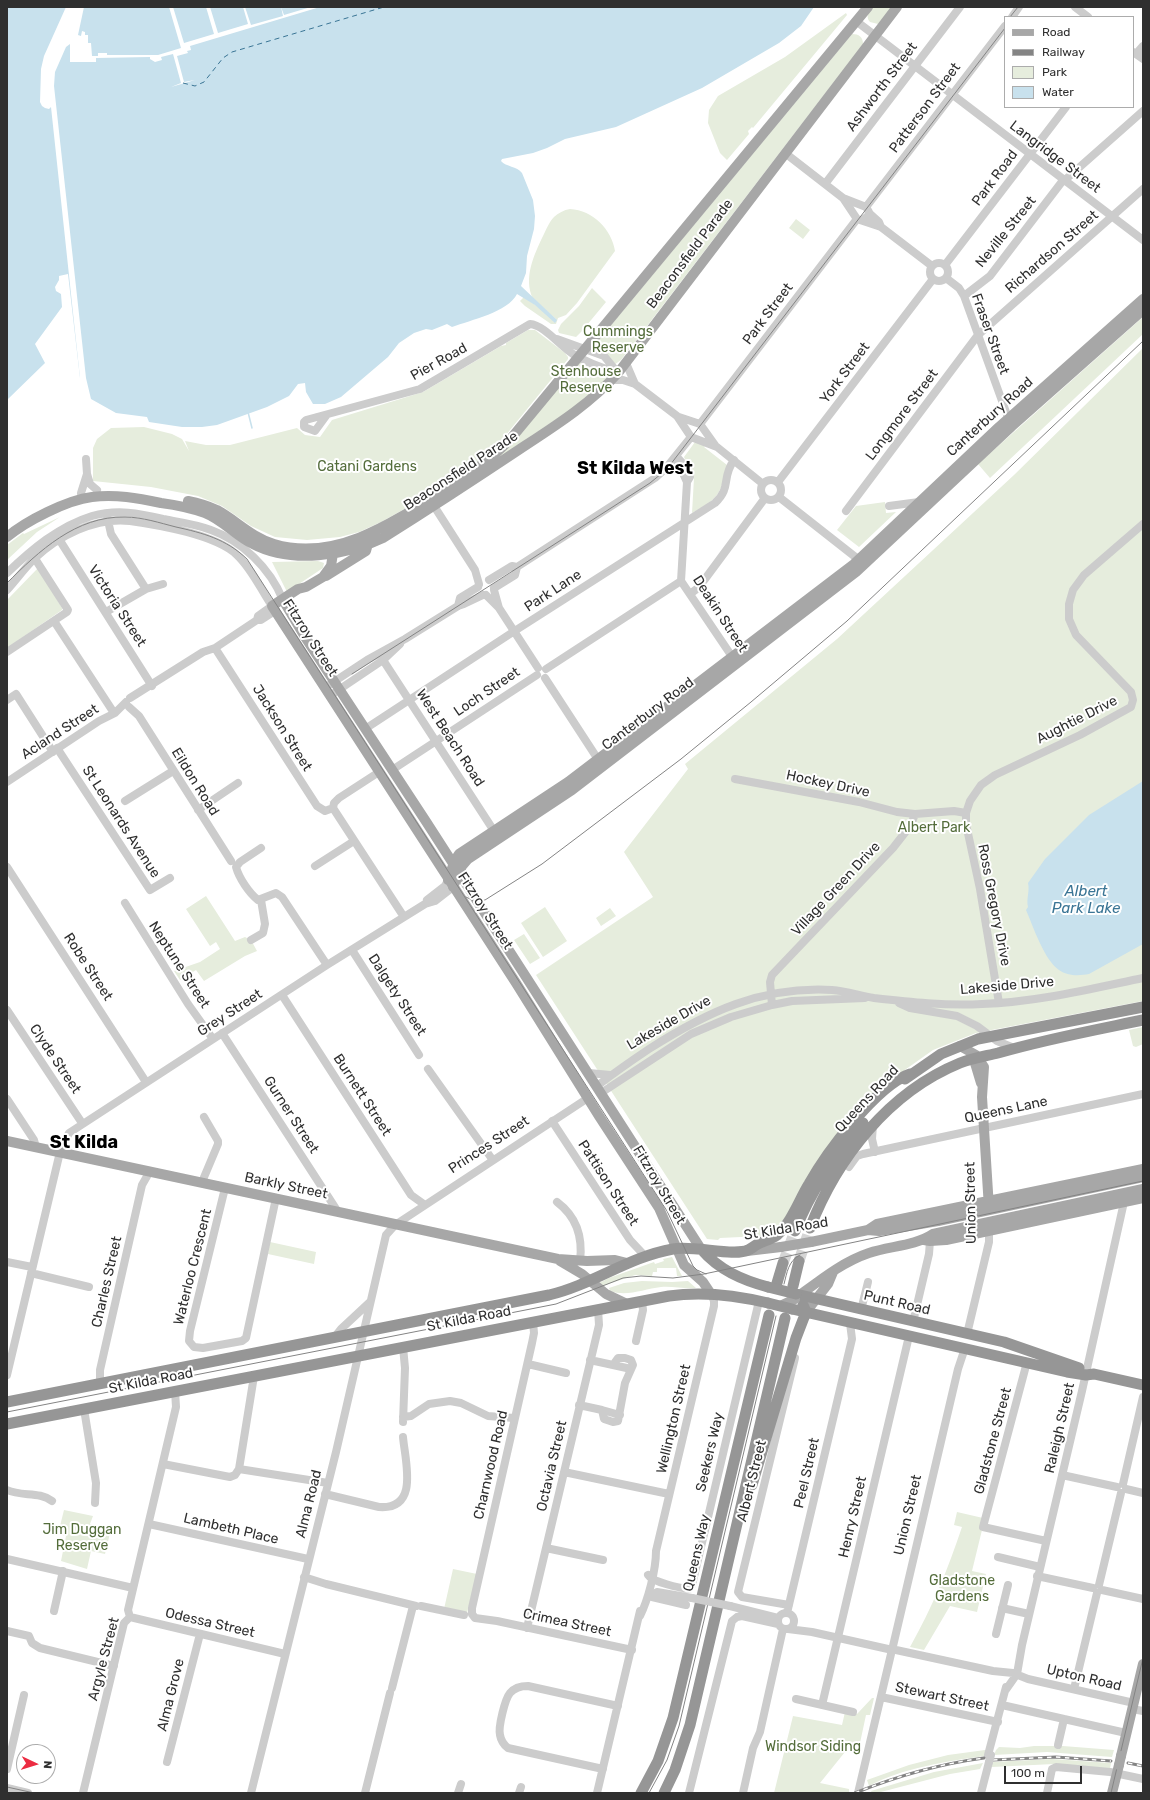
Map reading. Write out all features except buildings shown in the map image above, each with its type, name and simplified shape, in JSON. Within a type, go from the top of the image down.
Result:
[{"type":"highway","name":"Queens Road","points":[[795,1231],[818,1183],[838,1154],[867,1118],[910,1074],[941,1054],[989,1036],[1143,1007]]},
{"type":"highway","name":"Queens Road","points":[[810,1228],[818,1207],[834,1177],[857,1144],[873,1125],[904,1096],[923,1082],[952,1067],[975,1058],[1143,1020]]},
{"type":"highway","points":[[747,1251],[756,1245],[773,1238],[783,1230],[816,1172],[847,1130],[875,1100],[902,1077],[910,1074]]},
{"type":"highway","name":"St Kilda Road","points":[[7,1402],[363,1333],[549,1295],[591,1281],[627,1263],[645,1256],[677,1248],[747,1251]]},
{"type":"highway","name":"Punt Road","points":[[701,1249],[712,1260],[736,1276],[773,1285],[806,1312],[1027,1362],[1089,1373],[1143,1385]]},
{"type":"highway","points":[[664,1793],[675,1770],[690,1725],[793,1300],[799,1261]]},
{"type":"highway","points":[[773,1285],[783,1263]]},
{"type":"highway","name":"St Kilda Road","points":[[7,1424],[598,1309],[684,1294],[711,1294],[740,1297],[780,1306]]},
{"type":"highway","name":"Punt Road","points":[[780,1306],[793,1300],[815,1299],[1013,1345],[1089,1373]]},
{"type":"highway","points":[[739,1518],[757,1473],[801,1324],[806,1312],[793,1300]]},
{"type":"highway","name":"Queens Way","points":[[641,1793],[658,1761],[673,1718],[769,1315]]},
{"type":"highway","name":"Union Street","points":[[963,1347],[967,1334]]},
{"type":"main road","name":"Beaconsfield Parade","points":[[336,548],[382,528],[477,468],[513,436],[868,7]]},
{"type":"main road","name":"Beaconsfield Parade","points":[[228,523],[274,544],[304,548],[336,548],[368,544],[383,538],[434,506],[579,409],[598,394],[626,363],[897,7]]},
{"type":"main road","name":"Canterbury Road","points":[[451,884],[453,864],[459,854],[600,763],[862,562],[1143,299]]},
{"type":"main road","name":"Canterbury Road","points":[[862,562],[919,502],[1143,310]]},
{"type":"main road","points":[[7,528],[39,510],[81,493],[97,490],[129,491],[189,502],[212,508],[228,523]]},
{"type":"main road","points":[[7,537],[39,517],[82,499],[99,496],[134,498],[188,508],[228,523]]},
{"type":"main road","name":"Beaconsfield Parade","points":[[274,609],[298,589],[306,587],[322,577],[330,575],[366,551],[368,544]]},
{"type":"main road","name":"Beaconsfield Parade","points":[[322,577],[331,566],[336,548]]},
{"type":"main road","points":[[336,548],[342,562],[338,569]]},
{"type":"main road","name":"Fitzroy Street","points":[[284,602],[379,772],[516,983],[659,1208],[669,1227],[686,1268],[702,1281],[711,1294]]},
{"type":"main road","name":"Fitzroy Street","points":[[274,609],[332,688],[365,729],[599,1089],[659,1187],[701,1249]]},
{"type":"main road","name":"Canterbury Road","points":[[451,884],[459,873],[463,864],[468,859],[572,790],[600,763]]},
{"type":"main road","points":[[960,1046],[975,1058]]},
{"type":"main road","name":"Union Street","points":[[975,1058],[984,1067],[981,1082],[989,1227]]},
{"type":"main road","name":"Lakeside Drive","points":[[588,1098],[599,1089]]},
{"type":"main road","name":"Barkly Street","points":[[7,1141],[558,1260],[615,1260],[627,1263]]},
{"type":"main road","name":"St Kilda Road","points":[[988,1206],[1143,1169]]},
{"type":"main road","name":"St Kilda Road","points":[[747,1251],[810,1242],[868,1230],[878,1224],[988,1206],[1143,1177]]},
{"type":"main road","points":[[989,1227],[1107,1197],[1143,1190]]},
{"type":"main road","points":[[1102,1207],[1107,1197]]},
{"type":"main road","points":[[793,1300],[822,1278],[868,1253],[927,1240],[933,1234],[989,1227],[1102,1207],[1143,1198]]},
{"type":"main road","name":"Barkly Street","points":[[558,1260],[591,1281],[606,1294],[627,1304]]},
{"type":"main road","points":[[806,1312],[828,1284],[834,1272]]},
{"type":"main road","points":[[1112,1793],[1143,1664]]},
{"type":"street","name":"Ashworth Street","points":[[825,184],[960,7]]},
{"type":"street","points":[[1013,16],[1019,7]]},
{"type":"street","points":[[1075,7],[1087,16]]},
{"type":"street","name":"Langridge Street","points":[[856,21],[1143,240]]},
{"type":"street","name":"Patterson Street","points":[[865,209],[1004,27]]},
{"type":"street","points":[[1137,55],[1143,46]]},
{"type":"street","name":"Park Road","points":[[945,265],[1065,108]]},
{"type":"street","name":"Neville Street","points":[[964,296],[990,276],[1064,180],[1143,111]]},
{"type":"street","points":[[785,153],[844,198],[865,209],[879,222],[881,227]]},
{"type":"street","name":"Richardson Street","points":[[978,335],[1143,189]]},
{"type":"street","points":[[844,198],[846,204],[858,218],[881,227],[932,266]]},
{"type":"street","points":[[858,218],[856,208],[865,209]]},
{"type":"street","points":[[858,218],[867,218],[865,209]]},
{"type":"street","name":"Park Street","points":[[699,426],[858,218]]},
{"type":"street","points":[[939,263],[945,265],[948,273],[946,278],[938,281],[933,279],[930,272],[932,266],[939,263]]},
{"type":"street","name":"Fraser Street","points":[[946,278],[959,288],[964,296],[1010,423]]},
{"type":"street","name":"York Street","points":[[778,482],[933,279]]},
{"type":"street","name":"Pier Road","points":[[326,416],[420,389],[528,325],[534,324],[555,338],[571,353],[582,353]]},
{"type":"street","name":"Longmore Street","points":[[846,511],[978,335]]},
{"type":"street","points":[[582,353],[605,357],[615,376]]},
{"type":"street","points":[[582,353],[595,366],[623,380],[635,384],[677,416],[699,426],[717,447]]},
{"type":"street","points":[[626,363],[630,376],[635,384]]},
{"type":"street","points":[[677,416],[692,435],[717,447],[763,484]]},
{"type":"street","points":[[692,435],[689,426],[699,426]]},
{"type":"street","points":[[458,606],[460,598],[478,585],[482,580],[488,580],[512,566],[517,567],[650,482],[674,459],[692,435],[702,434],[699,426]]},
{"type":"street","points":[[86,459],[87,474],[90,483],[97,490]]},
{"type":"street","name":"Deakin Street","points":[[674,459],[688,470],[690,477],[687,482],[681,581],[735,660]]},
{"type":"street","name":"Park Lane","points":[[365,729],[685,521],[715,504],[723,494],[726,487],[727,472],[734,460]]},
{"type":"street","points":[[81,493],[87,474]]},
{"type":"street","points":[[771,480],[778,482],[782,490],[779,497],[771,500],[765,498],[762,492],[763,484],[771,480]]},
{"type":"street","points":[[779,497],[862,562]]},
{"type":"street","points":[[690,594],[698,588],[765,498]]},
{"type":"street","points":[[889,506],[919,502]]},
{"type":"street","points":[[434,506],[474,570],[479,591],[499,608]]},
{"type":"street","name":"Fitzroy Street","points":[[107,517],[117,512],[137,513],[208,529],[227,538],[256,559],[284,602]]},
{"type":"street","points":[[7,573],[58,537],[107,517],[111,534],[146,589]]},
{"type":"street","name":"Fitzroy Street","points":[[107,517],[144,523],[205,537],[227,547],[242,561],[274,609]]},
{"type":"street","name":"Aughtie Drive","points":[[966,813],[975,792],[989,778],[1080,735],[1130,707],[1133,700],[1131,692],[1076,635],[1069,619],[1069,604],[1076,584],[1084,575],[1143,524]]},
{"type":"street","name":"Victoria Street","points":[[58,537],[152,686]]},
{"type":"street","points":[[7,590],[32,555]]},
{"type":"street","points":[[7,652],[68,610],[32,555]]},
{"type":"street","points":[[332,688],[367,660],[405,639],[458,606],[484,595],[491,594],[494,589],[515,575],[517,567]]},
{"type":"street","points":[[474,570],[493,583],[499,608],[513,632],[600,763]]},
{"type":"street","name":"Loch Street","points":[[392,770],[681,581]]},
{"type":"street","points":[[106,612],[146,589],[163,584]]},
{"type":"street","name":"Acland Street","points":[[7,782],[99,721],[114,714],[131,703],[140,694],[200,654],[215,648],[257,620],[261,620],[274,609]]},
{"type":"street","points":[[54,621],[114,714]]},
{"type":"street","points":[[332,688],[383,660],[405,639]]},
{"type":"street","name":"Jackson Street","points":[[215,648],[317,806],[325,811],[333,808]]},
{"type":"street","name":"West Beach Road","points":[[383,660],[494,831]]},
{"type":"street","points":[[7,700],[16,694],[55,750]]},
{"type":"street","name":"Eildon Road","points":[[131,703],[231,861]]},
{"type":"street","name":"St Leonards Avenue","points":[[55,750],[150,890],[170,878]]},
{"type":"street","points":[[125,801],[173,771]]},
{"type":"street","points":[[379,772],[339,798],[334,803],[333,808],[404,917]]},
{"type":"street","name":"Hockey Drive","points":[[735,779],[859,802],[884,810],[915,814]]},
{"type":"street","points":[[198,810],[238,783]]},
{"type":"street","points":[[915,814],[954,811],[966,813]]},
{"type":"street","name":"Ross Gregory Drive","points":[[966,813],[967,829],[980,889],[999,1003]]},
{"type":"street","name":"Village Green Drive","points":[[772,1005],[770,994],[773,974],[893,848],[911,826],[915,814]]},
{"type":"street","points":[[315,866],[354,842]]},
{"type":"street","points":[[261,848],[240,862],[236,867],[239,874],[258,900],[276,893],[282,897],[327,965]]},
{"type":"street","name":"Robe Street","points":[[7,867],[146,1082]]},
{"type":"street","name":"Grey Street","points":[[7,1375],[8,1363],[60,1152],[69,1132],[327,965],[425,904],[429,898],[445,886],[451,884]]},
{"type":"street","points":[[251,940],[263,933],[266,924],[261,900]]},
{"type":"street","name":"Neptune Street","points":[[125,904],[188,1004],[213,1039]]},
{"type":"street","name":"Dalgety Street","points":[[352,950],[419,1055]]},
{"type":"street","name":"Lakeside Drive","points":[[599,1089],[691,1034],[731,1017],[772,1005],[808,1000],[871,998],[951,1004],[999,1003],[1057,996],[1143,978]]},
{"type":"street","name":"Lakeside Drive","points":[[599,1089],[610,1075],[695,1021],[735,1003],[770,994],[801,991],[831,990],[851,992],[871,998]]},
{"type":"street","name":"Burnett Street","points":[[282,995],[409,1192],[414,1198],[425,1205]]},
{"type":"street","points":[[893,1000],[910,1008],[957,1016],[977,1026],[989,1036],[1014,1048]]},
{"type":"street","name":"Clyde Street","points":[[7,1010],[82,1123]]},
{"type":"street","name":"Gurner Street","points":[[222,1033],[338,1212]]},
{"type":"street","points":[[428,1069],[492,1160]]},
{"type":"street","points":[[588,1074],[610,1075]]},
{"type":"street","name":"Queens Lane","points":[[849,1167],[858,1155],[1143,1094]]},
{"type":"street","name":"Princes Street","points":[[395,1225],[588,1098]]},
{"type":"street","points":[[7,1099],[34,1140],[36,1147]]},
{"type":"street","points":[[202,1182],[218,1144],[218,1140],[204,1117]]},
{"type":"street","name":"Pattison Street","points":[[552,1122],[630,1240],[645,1256]]},
{"type":"street","points":[[873,1125],[872,1138],[875,1152]]},
{"type":"street","name":"Charles Street","points":[[100,1384],[99,1374],[146,1170]]},
{"type":"street","name":"Waterloo Crescent","points":[[225,1188],[190,1331],[189,1341],[194,1348],[203,1348],[235,1342],[246,1338],[276,1198]]},
{"type":"street","points":[[557,1202],[566,1209],[577,1226],[580,1238],[580,1261]]},
{"type":"street","name":"Raleigh Street","points":[[1012,1675],[1018,1660],[1037,1576],[1089,1373],[1124,1202]]},
{"type":"street","name":"Alma Road","points":[[251,1793],[328,1483],[385,1238],[387,1232],[395,1225]]},
{"type":"street","name":"Union Street","points":[[967,1334],[989,1242],[989,1227]]},
{"type":"street","points":[[913,1322],[929,1254],[927,1240]]},
{"type":"street","points":[[7,1262],[89,1287]]},
{"type":"street","points":[[861,1310],[868,1282]]},
{"type":"street","name":"Wellington Street","points":[[640,1616],[649,1596],[649,1580],[652,1557],[656,1551],[714,1306],[714,1301],[711,1294]]},
{"type":"street","points":[[636,1341],[643,1310],[642,1301]]},
{"type":"street","points":[[334,1338],[341,1329],[370,1302]]},
{"type":"street","name":"Seekers Way","points":[[649,1580],[686,1588],[691,1587],[692,1585],[762,1302]]},
{"type":"street","name":"Octavia Street","points":[[527,1628],[599,1325],[598,1309]]},
{"type":"street","name":"Charnwood Road","points":[[468,1615],[472,1609],[514,1418],[528,1364],[534,1333],[533,1322]]},
{"type":"street","name":"Albert Street","points":[[789,1612],[745,1598],[739,1595],[738,1592],[788,1392],[801,1324]]},
{"type":"street","name":"Peel Street","points":[[782,1625],[793,1624],[789,1612],[855,1324]]},
{"type":"street","name":"Henry Street","points":[[822,1705],[909,1336]]},
{"type":"street","points":[[403,1347],[405,1364],[403,1419],[412,1420],[420,1410],[435,1402],[450,1401],[461,1403],[488,1416],[514,1418]]},
{"type":"street","name":"Union Street","points":[[858,1793],[963,1347]]},
{"type":"street","points":[[579,1405],[602,1410],[604,1418],[613,1422],[618,1421],[620,1415],[624,1389],[632,1362],[625,1358],[618,1358],[613,1365],[590,1360]]},
{"type":"street","name":"Gladstone Street","points":[[1027,1362],[984,1527],[1046,1541]]},
{"type":"street","points":[[528,1364],[566,1373]]},
{"type":"street","points":[[163,1464],[230,1477],[235,1475],[239,1469],[254,1376]]},
{"type":"street","name":"Argyle Street","points":[[83,1793],[124,1623],[130,1617],[128,1610],[176,1407],[175,1391]]},
{"type":"street","points":[[1074,1689],[1143,1397]]},
{"type":"street","points":[[84,1409],[96,1483],[95,1502]]},
{"type":"street","points":[[325,1494],[378,1507],[387,1507],[397,1504],[404,1497],[407,1486],[403,1437]]},
{"type":"street","points":[[239,1469],[328,1483]]},
{"type":"street","points":[[564,1472],[669,1494]]},
{"type":"street","points":[[1062,1476],[1143,1493]]},
{"type":"street","points":[[7,1490],[19,1494],[41,1495],[52,1501]]},
{"type":"street","name":"Lambeth Place","points":[[149,1524],[308,1559]]},
{"type":"street","points":[[546,1548],[603,1560]]},
{"type":"street","points":[[998,1558],[1040,1567]]},
{"type":"street","points":[[7,1559],[133,1588]]},
{"type":"street","points":[[54,1611],[63,1571]]},
{"type":"street","points":[[1037,1576],[1143,1599]]},
{"type":"street","name":"Crimea Street","points":[[304,1580],[411,1603],[417,1606],[468,1615],[476,1619],[497,1621],[632,1650]]},
{"type":"street","name":"Wellington Street","points":[[597,1793],[640,1616],[640,1607],[649,1580]]},
{"type":"street","name":"Upton Road","points":[[649,1580],[671,1594]]},
{"type":"street","points":[[996,1634],[1008,1585]]},
{"type":"street","name":"Upton Road","points":[[649,1596],[657,1592],[730,1606],[782,1625],[1074,1689],[1133,1706]]},
{"type":"street","points":[[649,1596],[686,1605]]},
{"type":"street","points":[[365,1793],[391,1691],[417,1606]]},
{"type":"street","points":[[1002,1608],[1029,1614]]},
{"type":"street","points":[[743,1793],[753,1748],[761,1725],[782,1625],[782,1614],[789,1612]]},
{"type":"street","name":"Upton Road","points":[[789,1612],[812,1632]]},
{"type":"street","points":[[689,1793],[732,1621],[737,1617],[742,1616],[782,1625]]},
{"type":"street","name":"Odessa Street","points":[[130,1617],[285,1654]]},
{"type":"street","points":[[7,1631],[29,1636],[34,1645],[40,1648],[114,1666]]},
{"type":"street","name":"Alma Grove","points":[[167,1762],[200,1634]]},
{"type":"street","points":[[981,1793],[988,1762],[996,1741],[997,1724],[1005,1691],[1012,1675]]},
{"type":"street","points":[[603,1769],[508,1748],[502,1742],[499,1734],[507,1697],[510,1693],[522,1686],[618,1706]]},
{"type":"street","points":[[7,1769],[24,1695]]},
{"type":"street","name":"Stewart Street","points":[[881,1697],[997,1724]]},
{"type":"street","points":[[796,1699],[853,1712]]},
{"type":"street","points":[[1002,1705],[1126,1733]]},
{"type":"street","points":[[1133,1706],[1143,1711]]},
{"type":"street","points":[[1058,1745],[1064,1719]]},
{"type":"street","points":[[1047,1793],[1052,1769],[1054,1767],[1119,1765],[1143,1779]]},
{"type":"street","points":[[458,1793],[461,1784]]},
{"type":"street","points":[[7,1788],[28,1793]]},
{"type":"green space","points":[[872,7],[893,7],[878,24],[870,22],[868,18],[868,14]]},
{"type":"green space","points":[[846,13],[847,15],[753,128],[752,127],[748,131],[749,134],[727,160],[720,153],[708,123],[709,110],[718,96],[785,57]]},
{"type":"green space","name":"Cummings Reserve","points":[[852,34],[860,36],[863,44],[621,360],[614,365],[592,348]]},
{"type":"green space","points":[[570,209],[586,213],[600,222],[610,236],[615,251],[577,303],[566,315],[558,318],[556,324],[551,324],[520,301],[524,297],[557,320],[533,299],[530,291],[529,275],[536,251],[552,219],[557,214]]},
{"type":"green space","points":[[796,219],[810,230],[803,239],[789,228]]},
{"type":"green space","points":[[592,288],[606,302],[576,337],[559,333],[558,330],[561,324],[579,306]]},
{"type":"green space","points":[[1143,317],[1143,334],[990,478],[978,464]]},
{"type":"green space","name":"Catani Gardens","points":[[528,330],[535,330],[565,353],[568,359],[501,441],[475,465],[426,497],[381,522],[359,532],[340,537],[307,540],[275,537],[251,526],[222,506],[198,496],[151,487],[93,481],[93,448],[97,439],[111,428],[144,427],[172,434],[182,439],[189,451],[185,441],[206,445],[230,445],[297,428],[305,435],[320,437],[332,420],[423,392],[501,346],[506,345],[506,343]]},
{"type":"green space","name":"Albert Park","points":[[1143,348],[1143,1001],[976,1033],[933,1050],[892,1079],[777,1228],[762,1236],[720,1238],[718,1240],[707,1239],[536,975],[653,897],[624,852],[688,769],[685,764],[837,639],[1014,475]]},
{"type":"green space","name":"Stenhouse Reserve","points":[[581,361],[610,374],[594,394],[494,461]]},
{"type":"green space","points":[[695,442],[706,445],[704,447],[727,465],[723,482],[717,494],[708,504],[692,513],[694,478],[690,465],[688,466],[684,457]]},
{"type":"green space","points":[[885,502],[886,513],[896,512],[859,547],[837,530],[856,506]]},
{"type":"green space","points":[[60,517],[37,532],[7,560],[7,545],[23,533],[24,534]]},
{"type":"green space","points":[[318,561],[324,563],[323,568],[287,592],[272,562]]},
{"type":"green space","points":[[38,568],[62,610],[7,648],[7,600]]},
{"type":"green space","points":[[206,896],[235,941],[245,937],[251,940],[257,951],[245,956],[204,981],[196,970],[180,980],[174,971],[200,962],[220,949],[216,942],[210,946],[186,909]]},
{"type":"green space","points":[[545,907],[567,941],[543,957],[521,923]]},
{"type":"green space","points":[[610,908],[616,916],[601,926],[596,918]]},
{"type":"green space","points":[[524,934],[540,958],[530,964],[514,940]]},
{"type":"green space","points":[[1143,1027],[1143,1044],[1136,1047],[1133,1046],[1129,1030]]},
{"type":"green space","points":[[270,1242],[316,1252],[314,1264],[268,1254]]},
{"type":"green space","points":[[672,1257],[682,1276],[677,1276],[676,1268],[657,1268],[657,1272],[653,1272],[652,1276],[635,1275],[603,1286],[599,1283],[609,1278],[654,1262],[655,1264],[664,1261],[663,1259]]},
{"type":"green space","points":[[642,1281],[688,1281],[696,1288],[661,1287],[629,1293],[616,1293],[610,1291],[609,1288],[624,1283]]},
{"type":"green space","name":"Jim Duggan Reserve","points":[[64,1510],[93,1516],[90,1524],[111,1529],[105,1554],[91,1551],[87,1569],[61,1561],[66,1536],[58,1534]]},
{"type":"green space","name":"Gladstone Gardens","points":[[957,1512],[983,1518],[982,1530],[972,1571],[986,1574],[977,1612],[950,1606],[924,1650],[910,1647],[932,1603],[957,1543],[962,1527],[954,1525]]},
{"type":"green space","points":[[453,1569],[477,1574],[467,1613],[444,1609]]},
{"type":"green space","name":"Windsor Siding","points":[[872,1698],[874,1698],[870,1715],[866,1715],[860,1743],[853,1742],[820,1783],[849,1789],[849,1793],[774,1793],[793,1716],[842,1725],[845,1712],[857,1714]]},
{"type":"green space","points":[[1034,1746],[1063,1746],[1114,1750],[1112,1757],[1047,1752],[994,1755],[999,1747],[1020,1748]]},
{"type":"green space","points":[[985,1750],[985,1756],[910,1770],[896,1774],[869,1786],[867,1780],[909,1765],[948,1755]]},
{"type":"green space","points":[[1052,1759],[1111,1763],[1110,1769],[1054,1764],[992,1767],[992,1762]]},
{"type":"green space","points":[[983,1763],[980,1769],[950,1774],[877,1793],[872,1793],[871,1791],[934,1772]]},
{"type":"water","points":[[7,7],[814,7],[801,26],[779,43],[702,88],[616,127],[565,139],[533,153],[502,159],[501,161],[503,163],[517,169],[522,173],[533,200],[535,216],[534,229],[527,256],[526,273],[521,286],[557,320],[555,323],[535,305],[517,294],[506,306],[488,315],[452,327],[447,324],[432,330],[426,329],[414,333],[399,343],[388,357],[341,397],[325,404],[313,404],[306,392],[305,383],[298,384],[289,396],[267,407],[217,425],[182,427],[149,422],[147,417],[116,413],[91,399],[86,378],[80,378],[68,274],[59,276],[59,280],[55,287],[56,291],[61,294],[62,307],[35,344],[45,363],[7,400]]},
{"type":"water","name":"Albert Park Lake","points":[[1143,781],[1143,944],[1089,974],[1077,975],[1066,973],[1059,970],[1048,959],[1026,910],[1028,907],[1028,883],[1045,859],[1089,815]]},
{"type":"pier","points":[[66,7],[84,7],[78,35],[81,36],[82,31],[85,32],[85,35],[88,35],[88,43],[91,43],[92,56],[98,56],[98,53],[107,53],[107,55],[158,55],[181,48],[169,7],[173,7],[184,43],[214,34],[206,7],[210,7],[218,33],[248,24],[243,7],[245,7],[251,25],[283,16],[281,7],[284,15],[311,7],[320,7],[190,46],[191,50],[187,51],[188,53],[177,56],[184,82],[195,80],[171,87],[181,83],[173,54],[161,57],[162,60],[155,62],[150,59],[150,57],[96,58],[96,62],[70,62],[70,44],[66,47],[55,72],[54,86],[86,378],[80,378],[51,107],[49,109],[45,108],[40,102],[41,69],[44,56]]},
{"type":"waterway","points":[[248,412],[252,428]]},
{"type":"ferry route","points":[[183,83],[195,86],[204,82],[223,58],[232,52],[384,7]]},
{"type":"tunnel","points":[[799,1261],[810,1228]]},
{"type":"tunnel","points":[[783,1263],[795,1231]]},
{"type":"tram line","points":[[1011,16],[1018,7]]},
{"type":"tram line","points":[[352,674],[650,483],[667,469],[1004,29]]},
{"type":"tram line","points":[[466,897],[474,901],[485,900],[542,864],[681,759],[751,702],[847,621],[1143,341]]},
{"type":"tram line","points":[[7,583],[32,559],[60,538],[90,522],[107,518],[125,517],[151,520],[196,532],[231,546],[247,559],[667,1211],[693,1266],[697,1270],[706,1274]]},
{"type":"tram line","points":[[7,1412],[556,1304],[623,1278],[641,1276],[673,1278],[704,1274],[1143,1181]]},
{"type":"tram line","points":[[784,1284],[790,1264],[800,1255]]},
{"type":"tram line","points":[[649,1793],[667,1760],[679,1726],[776,1316]]},
{"type":"tram line","points":[[1111,1793],[1143,1658]]},
{"type":"tram line","points":[[7,1787],[34,1793]]},
{"type":"railway","points":[[993,1760],[1056,1757],[1111,1761]]},
{"type":"railway","points":[[855,1793],[918,1771],[984,1758]]},
{"type":"railway","points":[[1128,1763],[1143,1766]]},
{"type":"district","name":"St Kilda West","points":[[635,469]]},
{"type":"district","name":"St Kilda","points":[[84,1143]]}]
